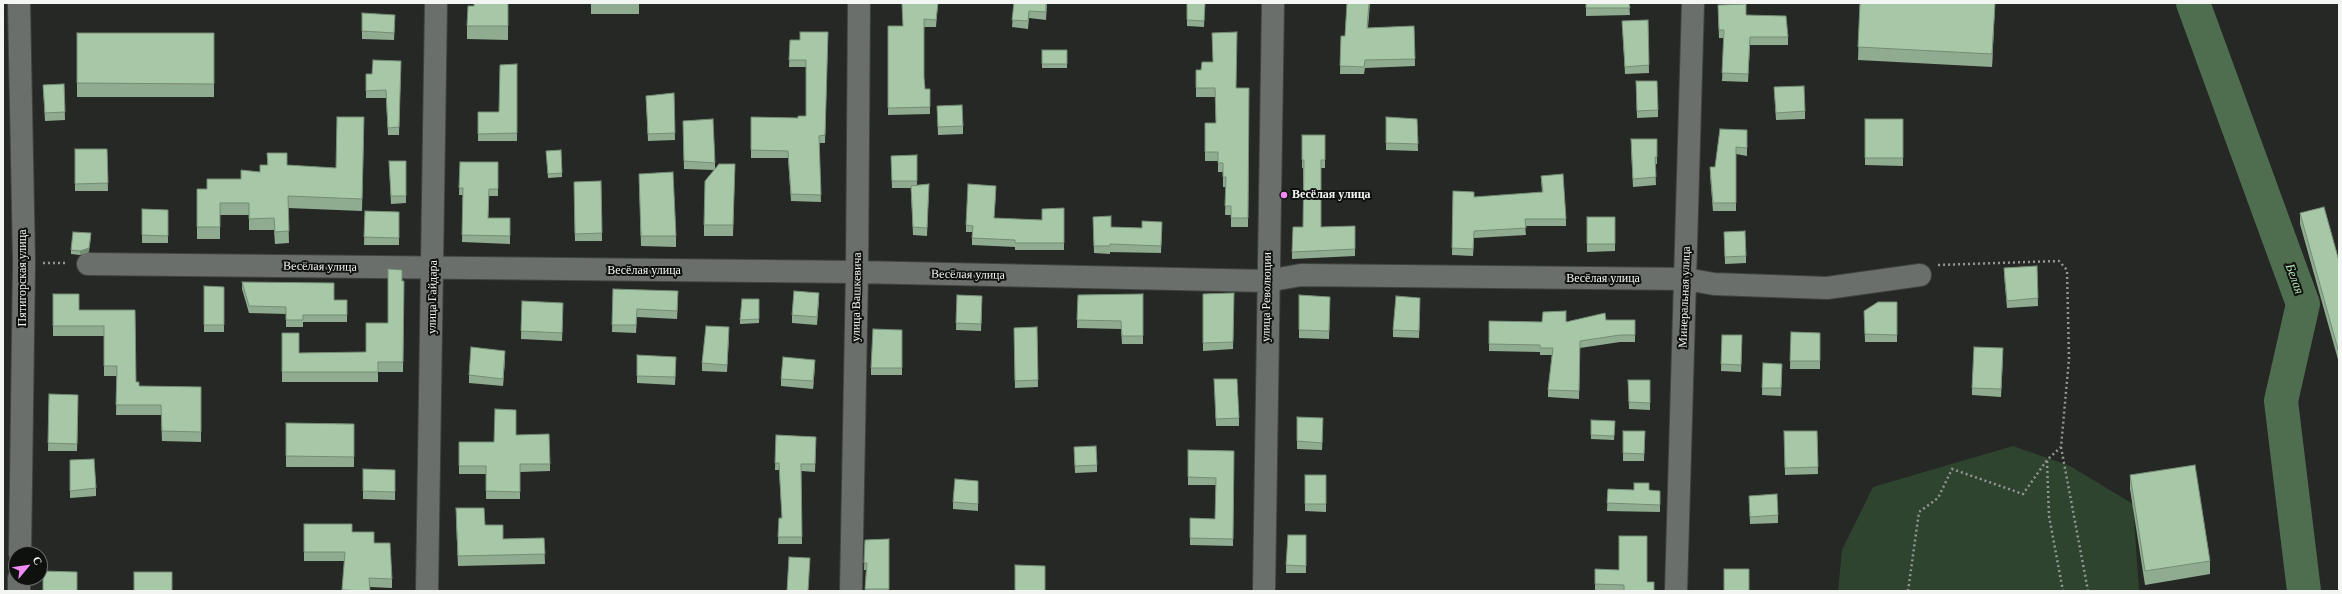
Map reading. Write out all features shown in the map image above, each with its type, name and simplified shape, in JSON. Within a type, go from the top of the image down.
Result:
[{"type":"street","name":"Пятигорская улица","points":[[19,3],[24,262],[20,546]]},
{"type":"street","name":"улица Гайдара","points":[[426,591],[433,269],[436,3]]},
{"type":"street","name":"улица Вашкевича","points":[[850,591],[857,272],[859,3]]},
{"type":"street","name":"улица Революции","points":[[1264,591],[1267,281],[1273,3]]},
{"type":"street","name":"Минеральная улица","points":[[1676,591],[1693,3]]},
{"type":"street","name":"Весёлая улица","points":[[88,264],[433,269],[857,272],[1267,281],[1301,275],[1686,279],[1714,284],[1827,288],[1920,275]]},
{"type":"path","points":[[1920,275],[1925,266],[2059,261],[2067,270],[2069,359],[2061,447],[2088,591]]},
{"type":"path","points":[[37,263],[88,264]]},
{"type":"path","points":[[1908,591],[1919,512],[1938,498],[1952,469],[2023,494],[2047,460],[2061,447]]},
{"type":"path","points":[[2047,460],[2049,516],[2063,591]]},
{"type":"green space","points":[[2013,446],[2070,466],[2133,504],[2139,590],[2141,591],[1838,591],[1842,550],[1873,487]]},
{"type":"building","points":[[474,3],[508,3],[508,26],[467,26],[468,6],[474,6]]},
{"type":"building","points":[[902,3],[938,3],[936,20],[924,19],[924,77],[925,89],[930,89],[930,107],[888,108],[888,26],[903,26]]},
{"type":"building","points":[[1014,3],[1046,3],[1046,12],[1029,11],[1028,21],[1012,20]]},
{"type":"building","points":[[1187,3],[1205,3],[1204,21],[1187,20]]},
{"type":"building","points":[[1347,3],[1369,3],[1367,28],[1414,26],[1415,59],[1365,60],[1364,67],[1340,66],[1341,36],[1345,36]]},
{"type":"building","points":[[1586,3],[1629,3],[1630,8],[1586,8]]},
{"type":"building","points":[[1860,3],[1995,3],[1992,54],[1858,47]]},
{"type":"building","points":[[1746,4],[1746,15],[1786,16],[1788,37],[1750,37],[1748,74],[1722,73],[1724,30],[1719,30],[1718,5]]},
{"type":"building","points":[[362,13],[395,15],[394,33],[362,31]]},
{"type":"building","points":[[1648,20],[1649,65],[1625,67],[1622,21]]},
{"type":"building","points":[[800,32],[828,32],[825,135],[819,136],[821,195],[791,194],[788,151],[751,150],[751,117],[798,118],[798,116],[806,116],[806,60],[789,60],[790,40],[800,40]]},
{"type":"building","points":[[1237,32],[1236,88],[1249,88],[1248,218],[1231,218],[1231,206],[1225,206],[1226,177],[1223,177],[1223,163],[1218,163],[1218,152],[1205,152],[1205,123],[1216,123],[1215,88],[1196,88],[1196,70],[1201,70],[1202,62],[1213,62],[1212,33]]},
{"type":"building","points":[[77,33],[214,33],[214,84],[77,83]]},
{"type":"building","points":[[1042,50],[1067,50],[1067,64],[1042,64]]},
{"type":"building","points":[[373,60],[401,61],[399,127],[388,128],[386,90],[366,91],[366,74],[372,74]]},
{"type":"building","points":[[517,64],[517,133],[478,134],[478,112],[499,112],[500,65]]},
{"type":"building","points":[[1636,81],[1657,81],[1658,110],[1637,111]]},
{"type":"building","points":[[64,84],[65,112],[45,113],[43,85]]},
{"type":"building","points":[[1804,86],[1805,111],[1776,113],[1774,87]]},
{"type":"building","points":[[674,93],[675,133],[648,134],[646,96]]},
{"type":"building","points":[[962,105],[963,126],[938,127],[937,106]]},
{"type":"building","points":[[337,117],[364,117],[362,199],[288,196],[289,231],[275,232],[274,218],[249,219],[249,203],[220,203],[220,227],[197,227],[197,189],[207,189],[207,179],[241,179],[241,170],[260,172],[260,165],[268,165],[267,153],[287,153],[287,165],[336,168]]},
{"type":"building","points":[[1386,117],[1417,119],[1418,144],[1386,143]]},
{"type":"building","points":[[713,119],[715,163],[684,161],[683,121]]},
{"type":"building","points":[[1865,119],[1903,119],[1903,158],[1865,158]]},
{"type":"building","points":[[1720,129],[1747,130],[1747,148],[1736,147],[1736,203],[1713,203],[1710,167],[1715,167]]},
{"type":"building","points":[[1302,135],[1325,135],[1325,160],[1321,160],[1321,227],[1355,226],[1355,249],[1292,252],[1293,227],[1303,227],[1304,160],[1302,160]]},
{"type":"building","points":[[1631,139],[1657,139],[1657,157],[1655,157],[1656,177],[1633,179]]},
{"type":"building","points":[[75,149],[107,149],[108,183],[75,184]]},
{"type":"building","points":[[561,150],[562,173],[548,174],[546,151]]},
{"type":"building","points":[[917,155],[917,181],[892,181],[891,156]]},
{"type":"building","points":[[389,161],[406,161],[406,196],[391,196]]},
{"type":"building","points":[[460,162],[498,162],[498,189],[489,189],[488,218],[510,218],[510,236],[462,235],[463,188],[459,188]]},
{"type":"building","points":[[719,164],[735,164],[733,225],[704,225],[705,181]]},
{"type":"building","points":[[673,172],[676,236],[641,236],[639,174]]},
{"type":"building","points":[[1563,174],[1566,219],[1525,219],[1526,228],[1474,231],[1473,249],[1452,248],[1453,191],[1474,192],[1474,197],[1543,192],[1541,176]]},
{"type":"building","points":[[601,181],[602,233],[575,234],[574,182]]},
{"type":"building","points":[[929,184],[927,228],[913,227],[911,186]]},
{"type":"building","points":[[968,184],[996,186],[994,218],[1042,220],[1042,209],[1064,208],[1064,243],[1015,243],[1015,240],[972,238],[973,226],[966,225]]},
{"type":"building","points":[[2324,207],[2339,261],[2339,353],[2300,213]]},
{"type":"building","points":[[142,209],[168,210],[168,236],[142,235]]},
{"type":"building","points":[[365,211],[399,212],[399,238],[364,237]]},
{"type":"building","points":[[1111,216],[1111,227],[1142,228],[1142,221],[1162,222],[1161,246],[1110,244],[1110,246],[1094,246],[1093,217]]},
{"type":"building","points":[[1587,217],[1615,217],[1615,244],[1587,244]]},
{"type":"building","points":[[1745,231],[1746,256],[1725,257],[1724,232]]},
{"type":"building","points":[[73,232],[91,233],[89,248],[80,251],[71,250]]},
{"type":"building","points":[[2037,266],[2038,298],[2007,301],[2004,268]]},
{"type":"building","points":[[388,269],[402,270],[402,281],[404,281],[403,362],[378,362],[378,372],[282,372],[282,333],[299,333],[299,353],[366,352],[366,323],[388,323]]},
{"type":"building","points":[[242,282],[334,283],[334,300],[347,300],[347,315],[303,315],[303,320],[286,320],[286,307],[249,306]]},
{"type":"building","points":[[204,286],[224,287],[224,325],[204,325]]},
{"type":"building","points":[[613,289],[678,291],[677,311],[637,309],[636,325],[612,325]]},
{"type":"building","points":[[794,291],[819,293],[817,317],[792,315]]},
{"type":"building","points":[[1234,293],[1233,342],[1203,343],[1203,294]]},
{"type":"building","points":[[53,294],[79,294],[79,310],[135,310],[136,382],[139,382],[139,386],[201,387],[201,432],[162,431],[161,405],[116,405],[117,366],[104,366],[104,326],[53,326]]},
{"type":"building","points":[[1143,294],[1143,336],[1122,336],[1121,321],[1077,320],[1078,295]]},
{"type":"building","points":[[957,295],[982,296],[981,324],[956,323]]},
{"type":"building","points":[[1299,295],[1330,297],[1329,331],[1299,330]]},
{"type":"building","points":[[1396,296],[1420,298],[1419,331],[1393,330]]},
{"type":"building","points":[[742,299],[759,299],[759,319],[740,320]]},
{"type":"building","points":[[522,301],[563,303],[562,333],[521,331]]},
{"type":"building","points":[[1878,302],[1897,302],[1897,335],[1865,334],[1864,311]]},
{"type":"building","points":[[1566,311],[1566,322],[1605,313],[1606,320],[1635,320],[1635,335],[1620,335],[1580,341],[1579,391],[1548,390],[1553,348],[1540,348],[1540,345],[1489,344],[1489,321],[1542,322],[1543,312]]},
{"type":"building","points":[[706,326],[729,327],[727,365],[702,363]]},
{"type":"building","points":[[1037,327],[1038,380],[1015,381],[1014,328]]},
{"type":"building","points":[[873,329],[902,330],[902,368],[871,368]]},
{"type":"building","points":[[1791,332],[1820,333],[1820,361],[1790,361]]},
{"type":"building","points":[[1722,335],[1742,335],[1741,365],[1721,364]]},
{"type":"building","points":[[471,347],[505,351],[503,379],[469,375]]},
{"type":"building","points":[[1974,347],[2003,348],[2001,389],[1972,388]]},
{"type":"building","points":[[637,355],[676,357],[675,377],[637,376]]},
{"type":"building","points":[[783,357],[815,360],[813,381],[781,379]]},
{"type":"building","points":[[1763,363],[1782,364],[1781,388],[1762,388]]},
{"type":"building","points":[[1214,379],[1237,379],[1239,418],[1216,419]]},
{"type":"building","points":[[1628,380],[1650,380],[1650,403],[1629,402]]},
{"type":"building","points":[[49,394],[78,395],[77,444],[48,443]]},
{"type":"building","points":[[495,409],[516,410],[516,435],[549,434],[550,464],[520,464],[520,492],[486,491],[486,466],[459,466],[459,442],[494,442]]},
{"type":"building","points":[[1297,417],[1323,418],[1322,443],[1297,441]]},
{"type":"building","points":[[1591,420],[1615,421],[1614,436],[1591,435]]},
{"type":"building","points":[[286,423],[354,424],[354,457],[286,456]]},
{"type":"building","points":[[1623,431],[1645,431],[1644,454],[1623,453]]},
{"type":"building","points":[[1784,431],[1817,431],[1818,467],[1785,468]]},
{"type":"building","points":[[776,435],[816,437],[815,464],[801,464],[802,537],[778,537],[779,518],[782,518],[779,463],[775,463]]},
{"type":"building","points":[[1096,446],[1097,465],[1075,466],[1074,447]]},
{"type":"building","points":[[1188,450],[1234,451],[1233,539],[1190,538],[1190,518],[1215,519],[1216,478],[1188,477]]},
{"type":"building","points":[[94,459],[96,488],[70,491],[70,460]]},
{"type":"building","points":[[2195,465],[2210,561],[2145,571],[2130,475]]},
{"type":"building","points":[[363,469],[395,470],[395,492],[363,491]]},
{"type":"building","points":[[1305,475],[1326,475],[1326,504],[1305,504]]},
{"type":"building","points":[[955,479],[978,481],[978,504],[953,502]]},
{"type":"building","points":[[1634,483],[1649,483],[1649,490],[1660,491],[1660,505],[1607,503],[1608,489],[1634,490]]},
{"type":"building","points":[[1777,494],[1778,515],[1750,517],[1749,496]]},
{"type":"building","points":[[456,508],[484,508],[485,525],[503,525],[503,539],[544,538],[545,554],[458,556]]},
{"type":"building","points":[[304,524],[352,524],[352,532],[374,532],[374,543],[390,543],[392,579],[369,578],[370,591],[342,590],[345,552],[304,552]]},
{"type":"building","points":[[1288,535],[1306,535],[1306,566],[1286,565]]},
{"type":"building","points":[[1619,536],[1647,536],[1647,582],[1654,582],[1654,591],[1624,591],[1624,585],[1595,584],[1595,569],[1619,570]]},
{"type":"building","points":[[889,539],[889,589],[865,589],[867,563],[864,563],[865,540]]},
{"type":"building","points":[[789,557],[810,558],[808,591],[787,591]]},
{"type":"building","points":[[1015,565],[1045,566],[1045,591],[1015,591]]},
{"type":"building","points":[[1724,569],[1749,569],[1749,591],[1724,591]]},
{"type":"building","points":[[48,571],[77,572],[77,591],[43,591],[43,586],[48,586]]},
{"type":"building","points":[[134,572],[172,572],[172,591],[134,591]]},
{"type":"waterway","name":"Белая","points":[[2193,3],[2303,304],[2281,401],[2304,591]]},
{"type":"place","name":"Весёлая улица","points":[[1284,195]]}]
